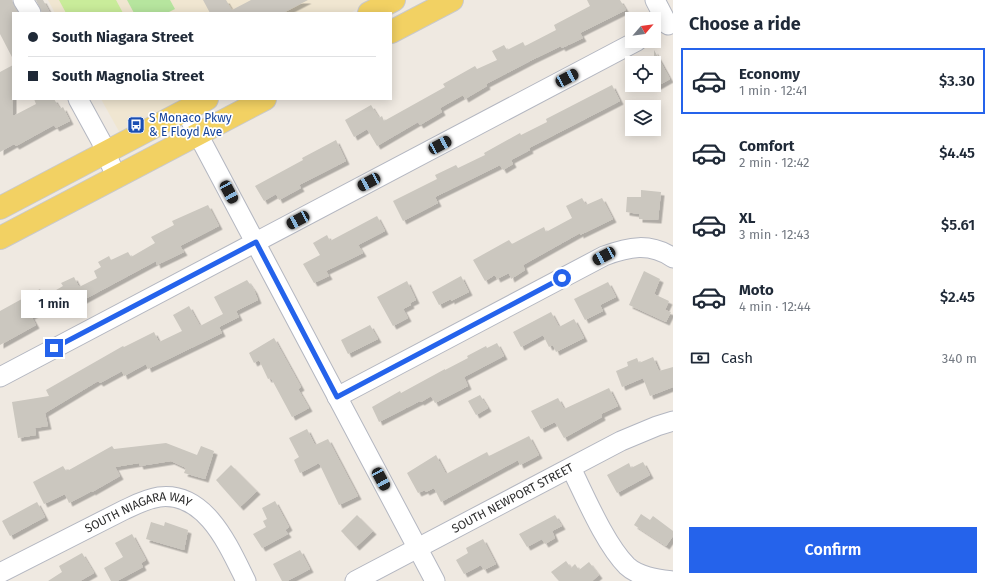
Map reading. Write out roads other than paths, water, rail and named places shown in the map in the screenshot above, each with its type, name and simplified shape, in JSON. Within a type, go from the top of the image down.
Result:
[{"type":"main road","points":[[371,12],[394,0]]},
{"type":"main road","points":[[392,31],[452,0]]},
{"type":"main road","points":[[0,208],[205,100]]},
{"type":"main road","points":[[0,238],[264,100]]},
{"type":"street","points":[[24,0],[30,12]]},
{"type":"street","points":[[655,0],[665,27]]},
{"type":"street","points":[[0,377],[625,48]]},
{"type":"street","points":[[79,100],[101,141],[116,177]]},
{"type":"street","points":[[186,110],[435,581]]},
{"type":"street","points":[[337,397],[604,256],[624,249],[640,248],[655,249],[673,258]]},
{"type":"street","name":"SOUTH NEWPORT STREET","points":[[355,581],[636,434],[673,421]]},
{"type":"street","points":[[571,468],[603,531],[616,552],[628,566],[642,575],[673,581]]},
{"type":"street","name":"SOUTH NIAGARA WAY","points":[[0,573],[124,510],[143,501],[159,497],[176,498],[191,504],[207,516],[223,536],[246,581]]},
{"type":"place","name":"S Monaco Pkwy & E Floyd Ave","points":[[136,125]]}]
